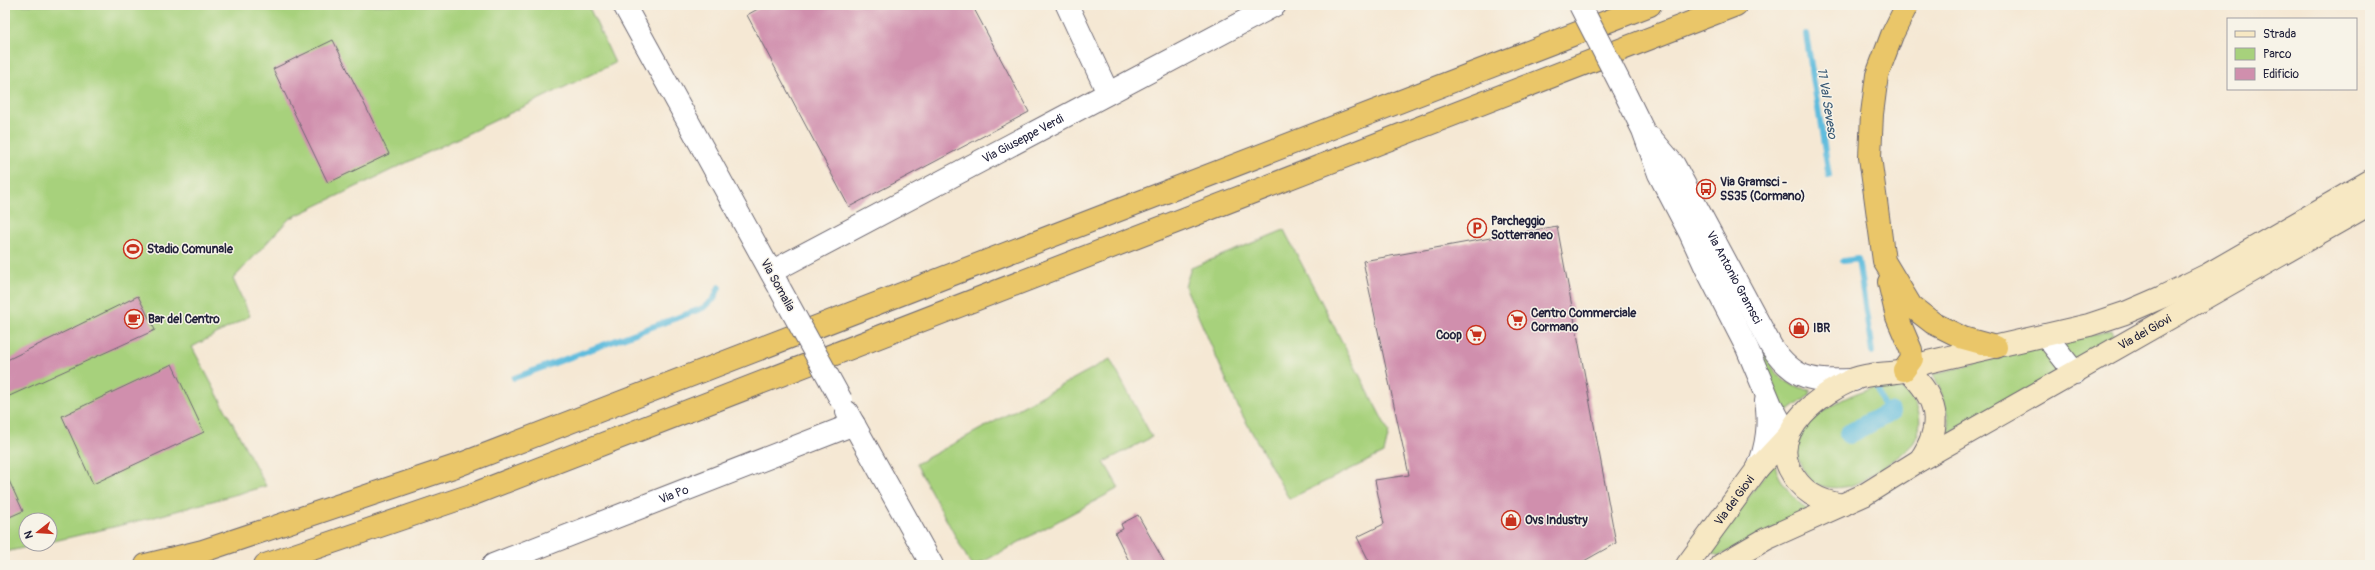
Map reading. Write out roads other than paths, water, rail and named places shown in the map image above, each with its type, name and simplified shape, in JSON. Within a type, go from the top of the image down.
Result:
[{"type":"highway","points":[[146,565],[203,551],[456,466],[1650,5]]},
{"type":"highway","points":[[265,565],[471,495],[1736,5]]},
{"type":"highway","points":[[1906,370],[1912,359],[1911,350],[1898,317],[1884,262],[1870,157],[1872,114],[1878,75],[1892,35],[1907,5]]},
{"type":"highway","points":[[1884,262],[1910,306],[1933,323],[1963,338],[1996,347]]},
{"type":"main road","name":"Via dei Giovi","points":[[1906,370],[1928,362],[2046,335],[2110,318],[2162,298],[2207,275],[2370,182]]},
{"type":"main road","name":"Via dei Giovi","points":[[1920,460],[2370,204]]},
{"type":"main road","points":[[1722,565],[1766,539],[1843,505],[1920,460],[1931,445],[1934,430],[1934,413],[1929,394],[1920,382],[1906,370],[1877,373],[1854,380],[1816,403],[1800,416],[1787,436],[1785,452],[1788,464],[1802,488],[1811,496],[1825,502],[1843,505]]},
{"type":"main road","name":"Via dei Giovi","points":[[1687,565],[1758,468],[1787,436]]},
{"type":"street","name":"Via Somalia","points":[[624,5],[932,565]]},
{"type":"street","points":[[1067,5],[1108,93]]},
{"type":"street","name":"Via Giuseppe Verdi","points":[[776,281],[1108,93],[1275,5]]},
{"type":"street","name":"Via Antonio Gramsci","points":[[1580,5],[1643,130],[1659,174],[1690,233],[1787,436]]},
{"type":"street","name":"Via Antonio Gramsci","points":[[1643,130],[1674,166],[1771,346],[1782,362],[1804,377],[1828,380],[1854,380]]},
{"type":"street","points":[[2046,335],[2075,373]]},
{"type":"street","name":"Via Antonio Gramsci","points":[[1758,468],[1765,450],[1768,433],[1765,388]]},
{"type":"street","name":"Via Po","points":[[493,565],[854,424]]},
{"type":"waterway","name":"11 Val Seveso","points":[[1806,34],[1829,176]]},
{"type":"waterway","name":"11 Val Seveso","points":[[1843,261],[1858,259],[1872,352]]},
{"type":"waterway","points":[[514,378],[703,308],[714,299],[719,287]]},
{"type":"waterway","name":"11 Val Seveso","points":[[1878,389],[1886,414]]},
{"type":"waterway","points":[[1849,434],[1890,412]]},
{"type":"place","name":"Via Gramsci - SS35 (Cormano)","points":[[1706,189]]},
{"type":"place","name":"Parcheggio Sotterraneo","points":[[1477,228]]},
{"type":"place","name":"Stadio Comunale","points":[[133,249]]},
{"type":"place","name":"Bar del Centro","points":[[134,319]]},
{"type":"place","name":"Centro Commerciale Cormano","points":[[1517,320]]},
{"type":"place","name":"IBR","points":[[1799,328]]},
{"type":"place","name":"Coop","points":[[1476,335]]},
{"type":"place","name":"Ovs Industry","points":[[1511,520]]}]
